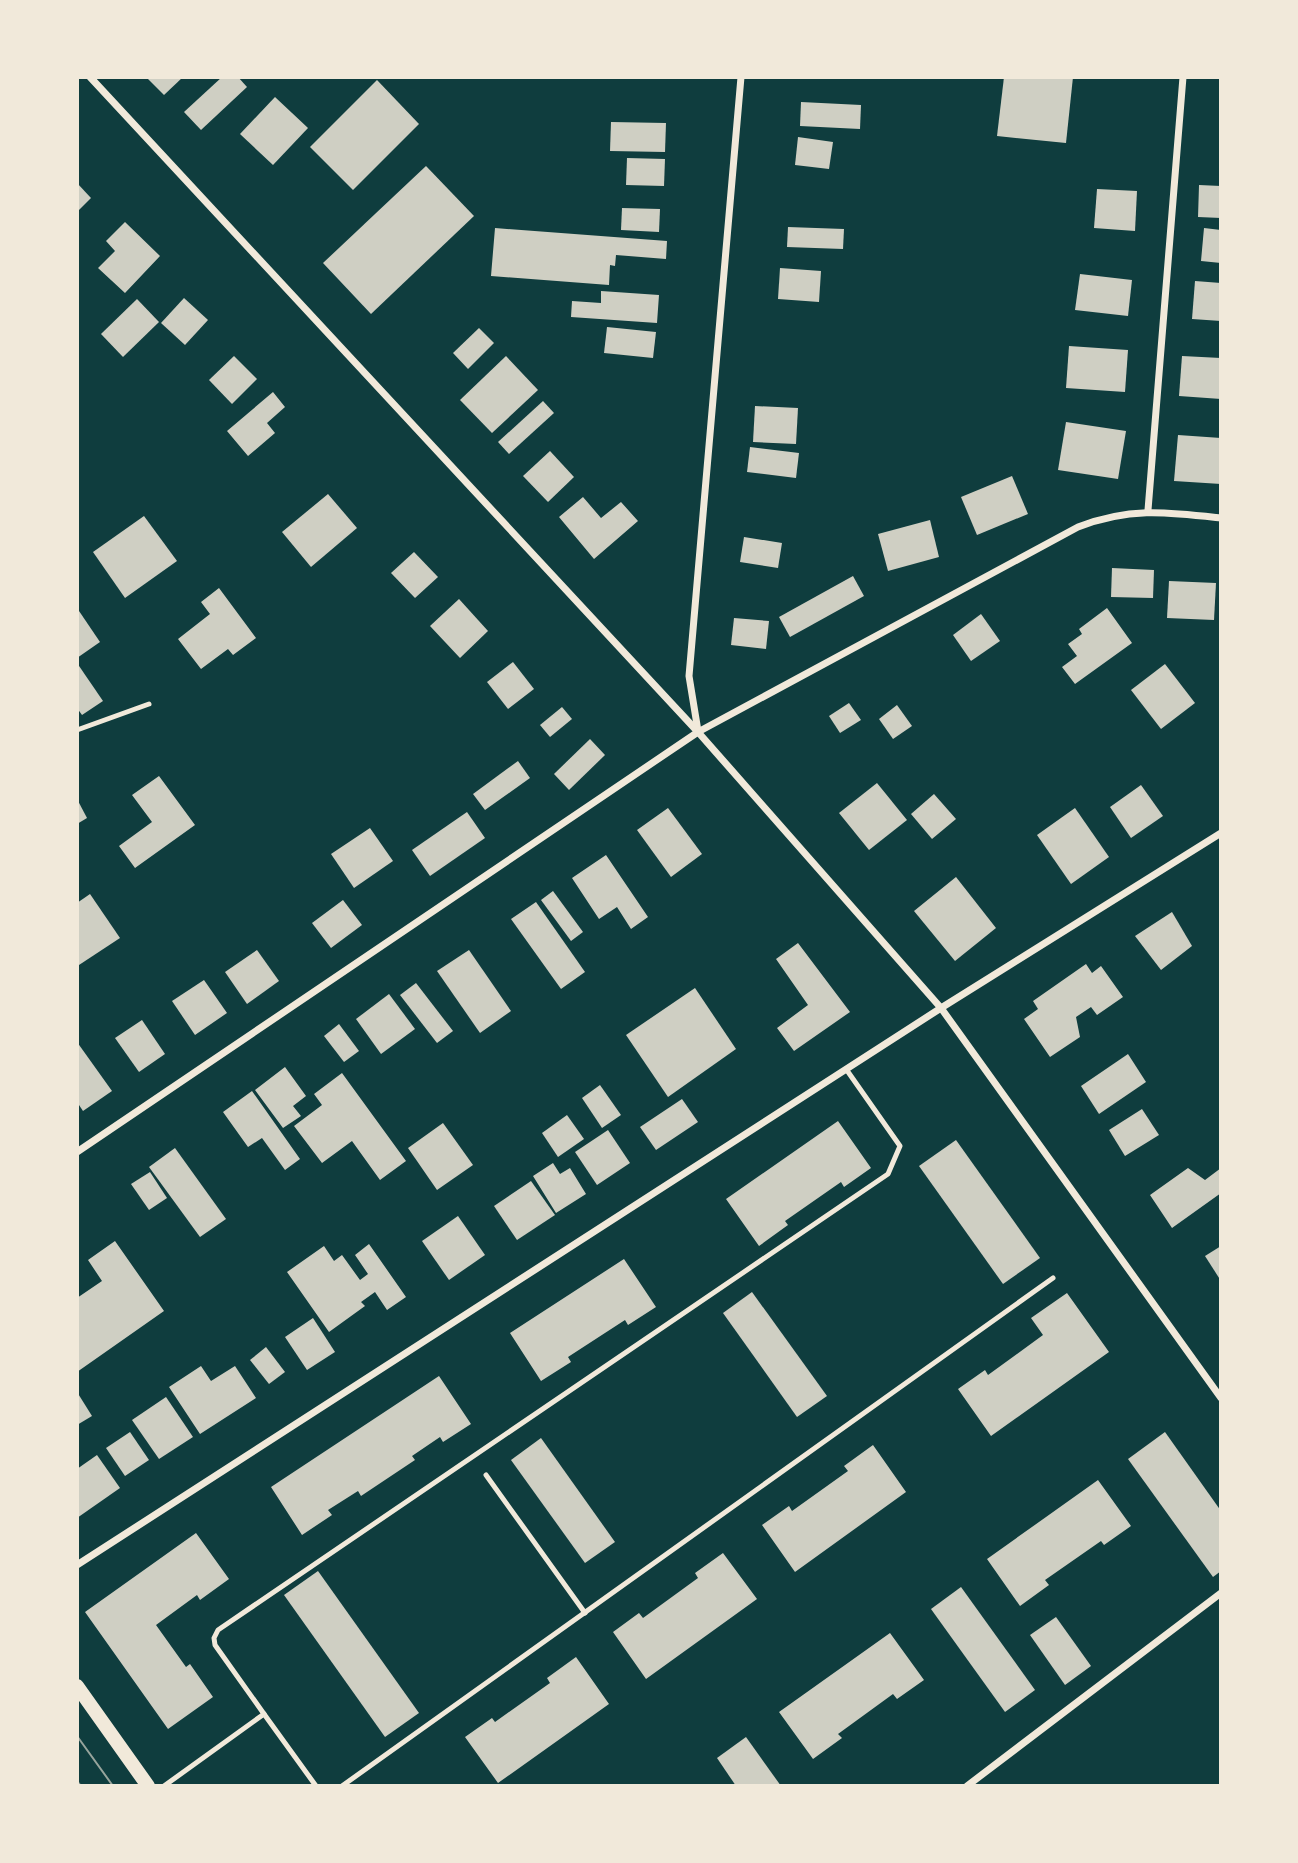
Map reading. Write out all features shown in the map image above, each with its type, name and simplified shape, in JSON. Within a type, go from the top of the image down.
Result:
[{"type":"main road","points":[[77,1686],[148,1786]]},
{"type":"street","points":[[90,77],[698,732],[941,1008],[1221,1398]]},
{"type":"street","points":[[698,732],[690,676],[741,77]]},
{"type":"street","points":[[1148,510],[1182,77]]},
{"type":"street","points":[[77,1152],[698,732],[1078,527],[1121,513],[1148,510],[1221,518]]},
{"type":"street","points":[[77,1565],[941,1008],[1221,833]]},
{"type":"street","points":[[967,1786],[1221,1593]]},
{"type":"lane","points":[[77,730],[149,704]]},
{"type":"lane","points":[[316,1786],[215,1645],[214,1638],[218,1630],[888,1174],[900,1146],[846,1069]]},
{"type":"lane","points":[[342,1786],[1053,1278]]},
{"type":"lane","points":[[486,1475],[584,1613]]},
{"type":"lane","points":[[164,1786],[264,1714]]},
{"type":"building","points":[[146,77],[183,77],[164,95]]},
{"type":"building","points":[[222,77],[238,77],[247,87],[201,130],[184,112]]},
{"type":"building","points":[[1004,77],[1073,77],[1066,143],[997,136]]},
{"type":"building","points":[[377,80],[419,124],[353,190],[310,147]]},
{"type":"building","points":[[275,97],[308,128],[273,165],[240,134]]},
{"type":"building","points":[[801,102],[861,105],[860,129],[800,126]]},
{"type":"building","points":[[611,122],[666,123],[665,152],[610,151]]},
{"type":"building","points":[[798,137],[833,142],[829,169],[795,165]]},
{"type":"building","points":[[627,158],[665,159],[664,186],[626,185]]},
{"type":"building","points":[[426,166],[474,216],[371,314],[323,263]]},
{"type":"building","points":[[77,183],[91,198],[77,212]]},
{"type":"building","points":[[1199,185],[1221,186],[1221,218],[1198,217]]},
{"type":"building","points":[[1097,189],[1137,191],[1135,231],[1094,228]]},
{"type":"building","points":[[622,208],[660,209],[659,232],[621,230]]},
{"type":"building","points":[[125,222],[160,256],[125,293],[98,268],[115,251],[106,241]]},
{"type":"building","points":[[788,227],[844,229],[843,249],[787,247]]},
{"type":"building","points":[[495,228],[667,241],[666,259],[616,255],[615,266],[610,265],[609,285],[491,276]]},
{"type":"building","points":[[1204,228],[1221,230],[1221,263],[1201,261]]},
{"type":"building","points":[[780,268],[821,271],[819,302],[778,299]]},
{"type":"building","points":[[1080,274],[1132,280],[1128,316],[1075,310]]},
{"type":"building","points":[[1195,281],[1221,283],[1221,321],[1192,319]]},
{"type":"building","points":[[601,291],[659,295],[657,323],[571,317],[572,301],[601,303]]},
{"type":"building","points":[[184,298],[208,320],[185,345],[161,323]]},
{"type":"building","points":[[137,299],[159,322],[123,357],[101,334]]},
{"type":"building","points":[[607,327],[656,332],[653,358],[604,353]]},
{"type":"building","points":[[479,328],[494,343],[468,369],[453,353]]},
{"type":"building","points":[[1069,346],[1128,350],[1125,392],[1066,388]]},
{"type":"building","points":[[234,356],[257,379],[232,404],[209,380]]},
{"type":"building","points":[[506,356],[538,390],[492,433],[460,400]]},
{"type":"building","points":[[1182,356],[1221,358],[1221,399],[1179,396]]},
{"type":"building","points":[[273,392],[285,407],[267,423],[275,433],[248,456],[227,431]]},
{"type":"building","points":[[543,401],[554,413],[509,454],[498,442]]},
{"type":"building","points":[[755,406],[798,408],[796,444],[753,442]]},
{"type":"building","points":[[1066,422],[1126,431],[1118,479],[1058,470]]},
{"type":"building","points":[[1178,435],[1221,438],[1221,484],[1174,481]]},
{"type":"building","points":[[750,447],[799,453],[796,478],[747,472]]},
{"type":"building","points":[[550,451],[574,477],[548,502],[523,476]]},
{"type":"building","points":[[1012,476],[1028,514],[977,535],[961,497]]},
{"type":"building","points":[[328,494],[357,528],[311,567],[282,532]]},
{"type":"building","points":[[583,497],[601,518],[621,502],[638,521],[594,559],[559,517]]},
{"type":"building","points":[[144,516],[177,561],[125,598],[93,552]]},
{"type":"building","points":[[930,520],[939,557],[888,571],[878,534]]},
{"type":"building","points":[[744,537],[782,543],[778,568],[740,562]]},
{"type":"building","points":[[414,552],[438,577],[415,598],[391,573]]},
{"type":"building","points":[[1112,568],[1154,570],[1153,598],[1111,597]]},
{"type":"building","points":[[853,576],[864,596],[790,637],[779,617]]},
{"type":"building","points":[[1169,581],[1216,583],[1214,620],[1167,618]]},
{"type":"building","points":[[219,588],[256,638],[233,655],[228,649],[201,669],[178,639],[210,614],[201,602]]},
{"type":"building","points":[[459,599],[488,631],[460,658],[430,626]]},
{"type":"building","points":[[77,608],[100,642],[77,658]]},
{"type":"building","points":[[1107,608],[1132,643],[1075,684],[1062,667],[1077,656],[1068,644],[1082,634],[1079,629]]},
{"type":"building","points":[[981,614],[1000,641],[971,661],[953,635]]},
{"type":"building","points":[[734,618],[769,621],[766,649],[731,645]]},
{"type":"building","points":[[513,662],[534,689],[508,709],[487,682]]},
{"type":"building","points":[[77,663],[103,701],[82,715],[77,708]]},
{"type":"building","points":[[1165,664],[1195,703],[1161,729],[1131,690]]},
{"type":"building","points":[[849,703],[861,720],[840,733],[829,716]]},
{"type":"building","points":[[897,705],[912,726],[893,739],[879,719]]},
{"type":"building","points":[[562,707],[572,719],[550,737],[540,725]]},
{"type":"building","points":[[590,739],[605,755],[569,790],[554,774]]},
{"type":"building","points":[[518,761],[530,778],[485,810],[473,794]]},
{"type":"building","points":[[159,776],[195,825],[135,868],[119,846],[152,822],[132,795]]},
{"type":"building","points":[[877,783],[907,820],[869,850],[839,813]]},
{"type":"building","points":[[1141,785],[1163,816],[1131,838],[1110,807]]},
{"type":"building","points":[[934,794],[956,819],[932,839],[911,814]]},
{"type":"building","points":[[77,799],[87,818],[77,824]]},
{"type":"building","points":[[668,808],[702,854],[671,877],[637,830]]},
{"type":"building","points":[[1075,808],[1109,857],[1071,884],[1037,835]]},
{"type":"building","points":[[467,812],[485,838],[430,876],[412,850]]},
{"type":"building","points":[[370,828],[393,861],[354,888],[331,854]]},
{"type":"building","points":[[606,855],[648,917],[631,929],[617,907],[599,919],[572,878]]},
{"type":"building","points":[[956,877],[996,928],[955,961],[914,911]]},
{"type":"building","points":[[553,891],[583,932],[571,941],[541,900]]},
{"type":"building","points":[[90,894],[120,938],[79,965],[77,903]]},
{"type":"building","points":[[343,900],[362,925],[331,948],[312,923]]},
{"type":"building","points":[[536,902],[585,972],[561,989],[511,919]]},
{"type":"building","points":[[1172,912],[1192,946],[1161,970],[1135,936]]},
{"type":"building","points":[[798,943],[850,1012],[794,1051],[777,1028],[808,1005],[776,959]]},
{"type":"building","points":[[257,950],[279,981],[247,1004],[225,972]]},
{"type":"building","points":[[469,950],[511,1011],[480,1033],[437,971]]},
{"type":"building","points":[[1086,964],[1092,973],[1101,966],[1123,997],[1097,1015],[1091,1007],[1076,1017],[1080,1037],[1050,1057],[1024,1019],[1038,1009],[1033,1001]]},
{"type":"building","points":[[204,980],[227,1013],[195,1035],[172,1001]]},
{"type":"building","points":[[416,983],[453,1031],[437,1043],[400,995]]},
{"type":"building","points":[[695,988],[736,1049],[668,1097],[626,1035]]},
{"type":"building","points":[[389,994],[415,1029],[381,1054],[356,1019]]},
{"type":"building","points":[[142,1020],[165,1054],[139,1072],[115,1038]]},
{"type":"building","points":[[339,1024],[359,1051],[344,1062],[324,1036]]},
{"type":"building","points":[[77,1042],[112,1091],[83,1111],[77,1102]]},
{"type":"building","points":[[1128,1054],[1146,1082],[1099,1114],[1081,1086]]},
{"type":"building","points":[[285,1067],[306,1096],[293,1106],[301,1116],[283,1128],[255,1090]]},
{"type":"building","points":[[342,1073],[406,1161],[380,1180],[352,1141],[322,1163],[294,1126],[322,1105],[314,1094]]},
{"type":"building","points":[[600,1085],[621,1115],[602,1128],[582,1098]]},
{"type":"building","points":[[252,1091],[300,1159],[285,1170],[262,1138],[248,1147],[223,1112]]},
{"type":"building","points":[[682,1099],[698,1122],[656,1150],[640,1127]]},
{"type":"building","points":[[1142,1109],[1159,1135],[1125,1156],[1109,1130]]},
{"type":"building","points":[[567,1115],[584,1139],[558,1157],[542,1133]]},
{"type":"building","points":[[838,1121],[871,1168],[844,1187],[841,1182],[785,1221],[788,1225],[759,1246],[726,1199]]},
{"type":"building","points":[[443,1123],[473,1165],[437,1190],[408,1148]]},
{"type":"building","points":[[608,1130],[630,1163],[597,1185],[575,1152]]},
{"type":"building","points":[[956,1140],[1040,1258],[1003,1284],[919,1166]]},
{"type":"building","points":[[175,1148],[226,1219],[200,1237],[149,1167]]},
{"type":"building","points":[[553,1163],[560,1174],[570,1168],[586,1194],[556,1213],[533,1176]]},
{"type":"building","points":[[1188,1168],[1205,1180],[1221,1168],[1221,1193],[1172,1228],[1150,1195]]},
{"type":"building","points":[[150,1172],[167,1198],[149,1210],[131,1184]]},
{"type":"building","points":[[531,1181],[555,1215],[517,1240],[494,1206]]},
{"type":"building","points":[[458,1216],[485,1255],[449,1280],[422,1241]]},
{"type":"building","points":[[115,1241],[164,1311],[77,1372],[77,1298],[102,1281],[88,1260]]},
{"type":"building","points":[[369,1244],[406,1297],[387,1310],[375,1292],[361,1302],[365,1306],[329,1332],[287,1272],[324,1246],[334,1261],[342,1255],[360,1280],[368,1274],[355,1255]]},
{"type":"building","points":[[1221,1246],[1221,1281],[1205,1256]]},
{"type":"building","points":[[624,1259],[656,1307],[628,1325],[625,1320],[568,1357],[571,1362],[541,1381],[510,1333]]},
{"type":"building","points":[[752,1292],[827,1396],[797,1417],[723,1313]]},
{"type":"building","points":[[1067,1293],[1109,1352],[991,1436],[958,1389],[985,1370],[988,1375],[1043,1335],[1031,1318]]},
{"type":"building","points":[[313,1318],[335,1352],[307,1370],[285,1337]]},
{"type":"building","points":[[266,1347],[285,1372],[269,1384],[250,1360]]},
{"type":"building","points":[[201,1366],[211,1381],[235,1366],[256,1398],[200,1434],[169,1387]]},
{"type":"building","points":[[439,1376],[471,1424],[443,1442],[440,1437],[412,1456],[415,1460],[361,1496],[358,1491],[328,1510],[332,1515],[302,1535],[271,1487]]},
{"type":"building","points":[[77,1392],[92,1416],[77,1425]]},
{"type":"building","points":[[166,1397],[193,1437],[159,1459],[132,1420]]},
{"type":"building","points":[[130,1432],[149,1460],[125,1476],[106,1448]]},
{"type":"building","points":[[1165,1432],[1221,1511],[1221,1571],[1213,1577],[1128,1459]]},
{"type":"building","points":[[541,1438],[615,1542],[585,1563],[511,1460]]},
{"type":"building","points":[[873,1445],[906,1492],[795,1572],[762,1525],[789,1506],[792,1511],[848,1471],[844,1466]]},
{"type":"building","points":[[97,1455],[120,1488],[77,1518],[77,1469]]},
{"type":"building","points":[[1098,1480],[1131,1526],[1104,1545],[1101,1541],[1045,1580],[1049,1585],[1020,1606],[987,1559]]},
{"type":"building","points":[[196,1533],[229,1579],[200,1600],[197,1595],[156,1625],[186,1667],[190,1664],[213,1697],[168,1729],[85,1612]]},
{"type":"building","points":[[723,1553],[757,1599],[646,1679],[613,1632],[639,1613],[643,1618],[698,1578],[695,1573]]},
{"type":"building","points":[[318,1571],[419,1713],[385,1737],[284,1595]]},
{"type":"building","points":[[961,1587],[1035,1690],[1005,1712],[931,1609]]},
{"type":"building","points":[[1056,1617],[1091,1666],[1065,1685],[1030,1635]]},
{"type":"building","points":[[890,1633],[924,1680],[897,1699],[893,1694],[838,1734],[842,1738],[813,1759],[779,1712]]},
{"type":"building","points":[[576,1657],[609,1704],[498,1783],[465,1737],[492,1718],[495,1722],[550,1683],[547,1678]]},
{"type":"building","points":[[746,1737],[781,1786],[736,1786],[717,1758]]},
{"type":"tram line","points":[[77,1736],[113,1786]]},
{"type":"tram line","points":[[77,1781],[81,1786]]}]
